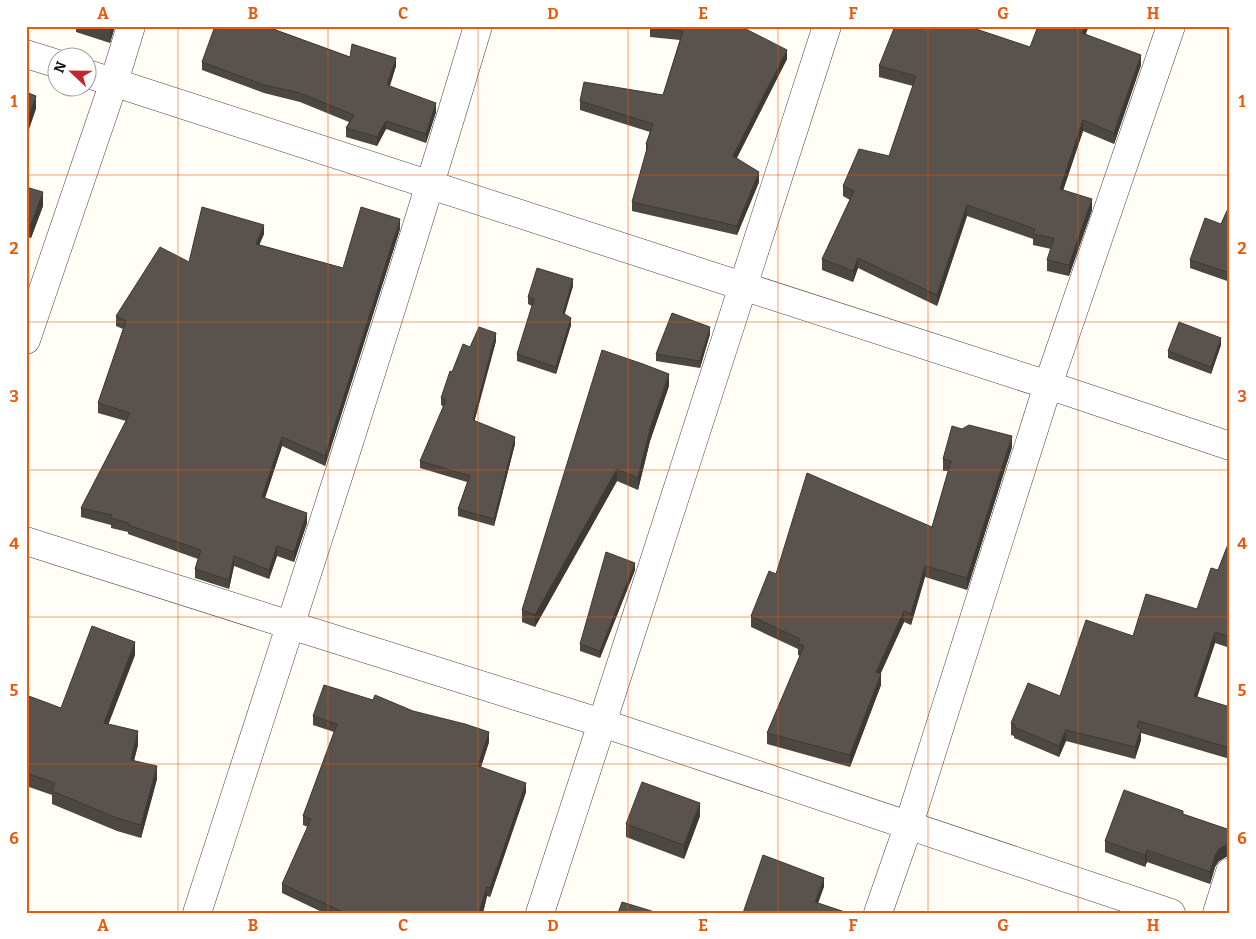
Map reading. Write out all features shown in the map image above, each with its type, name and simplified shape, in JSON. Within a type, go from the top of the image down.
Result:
[{"type":"street","points":[[26,340],[114,82],[131,26]]},
{"type":"street","points":[[196,913],[290,626],[430,185],[478,26]]},
{"type":"street","points":[[540,913],[827,26]]},
{"type":"street","points":[[878,913],[909,824],[1048,384],[1171,26]]},
{"type":"street","points":[[26,54],[48,61]]},
{"type":"street","points":[[98,77],[742,287],[1048,384],[1230,446]]},
{"type":"street","points":[[26,541],[290,626],[602,723],[1171,913]]},
{"type":"street","points":[[1217,913],[1230,872]]},
{"type":"building","points":[[215,26],[231,28],[232,26],[274,26],[273,29],[350,57],[352,44],[396,58],[387,85],[436,103],[426,134],[386,121],[377,137],[346,128],[354,115],[300,93],[264,85],[202,62]]},
{"type":"building","points":[[650,26],[740,26],[787,50],[733,156],[759,172],[737,226],[632,202],[648,145],[646,144],[653,124],[580,101],[584,82],[663,95],[683,31],[650,28]]},
{"type":"building","points":[[895,26],[967,26],[1030,47],[1038,26],[1085,26],[1082,33],[1141,55],[1114,133],[1083,120],[1060,189],[1092,199],[1069,265],[1047,260],[1054,238],[1033,234],[1035,229],[967,205],[937,295],[858,258],[853,271],[822,259],[854,191],[843,186],[859,149],[889,156],[916,76],[879,66]]},
{"type":"building","points":[[26,92],[36,96],[26,124]]},
{"type":"building","points":[[26,187],[43,192],[31,225],[26,223]]},
{"type":"building","points":[[1230,204],[1230,273],[1190,260],[1205,218],[1221,224]]},
{"type":"building","points":[[202,207],[264,225],[256,244],[343,268],[361,207],[400,219],[325,456],[282,437],[262,497],[307,513],[294,552],[277,546],[269,570],[234,556],[229,580],[195,569],[201,550],[128,525],[129,523],[111,518],[112,515],[81,508],[130,413],[98,403],[126,321],[116,316],[160,247],[189,262]]},
{"type":"building","points":[[537,268],[573,279],[563,313],[571,318],[556,367],[517,354],[534,299],[528,297]]},
{"type":"building","points":[[672,313],[710,327],[700,361],[656,354]]},
{"type":"building","points":[[1179,322],[1221,338],[1211,367],[1168,351]]},
{"type":"building","points":[[479,327],[496,333],[473,420],[515,437],[494,519],[458,509],[470,476],[420,461],[446,400],[441,398],[450,371],[452,372],[463,344],[470,347]]},
{"type":"building","points":[[602,350],[669,374],[650,429],[638,478],[617,469],[535,615],[522,610]]},
{"type":"building","points":[[969,425],[1012,436],[967,578],[925,566],[911,614],[904,611],[876,672],[881,674],[850,755],[767,733],[804,646],[798,644],[800,639],[751,616],[769,571],[776,574],[807,473],[932,527],[951,461],[943,459],[952,426],[962,429]]},
{"type":"building","points":[[1230,539],[1230,637],[1215,632],[1194,696],[1230,707],[1230,748],[1139,721],[1137,727],[1141,729],[1135,747],[1066,730],[1059,746],[1014,727],[1015,725],[1011,723],[1028,683],[1060,696],[1086,620],[1133,636],[1146,594],[1197,609],[1211,568],[1218,570]]},
{"type":"building","points":[[606,552],[635,563],[600,651],[580,644]]},
{"type":"building","points":[[92,626],[135,642],[104,723],[138,731],[131,760],[157,766],[141,825],[117,818],[52,791],[55,783],[26,773],[26,695],[61,708]]},
{"type":"building","points":[[324,685],[373,700],[375,695],[413,711],[489,732],[478,766],[526,783],[490,888],[487,887],[479,913],[345,913],[282,884],[311,819],[303,816],[337,724],[313,716]]},
{"type":"building","points":[[642,782],[700,803],[684,845],[626,824]]},
{"type":"building","points":[[1124,790],[1183,811],[1183,814],[1230,830],[1230,845],[1219,849],[1210,872],[1147,850],[1145,855],[1105,841]]},
{"type":"building","points":[[763,855],[824,878],[815,902],[848,913],[743,913]]},
{"type":"building","points":[[622,902],[658,913],[618,913]]}]
